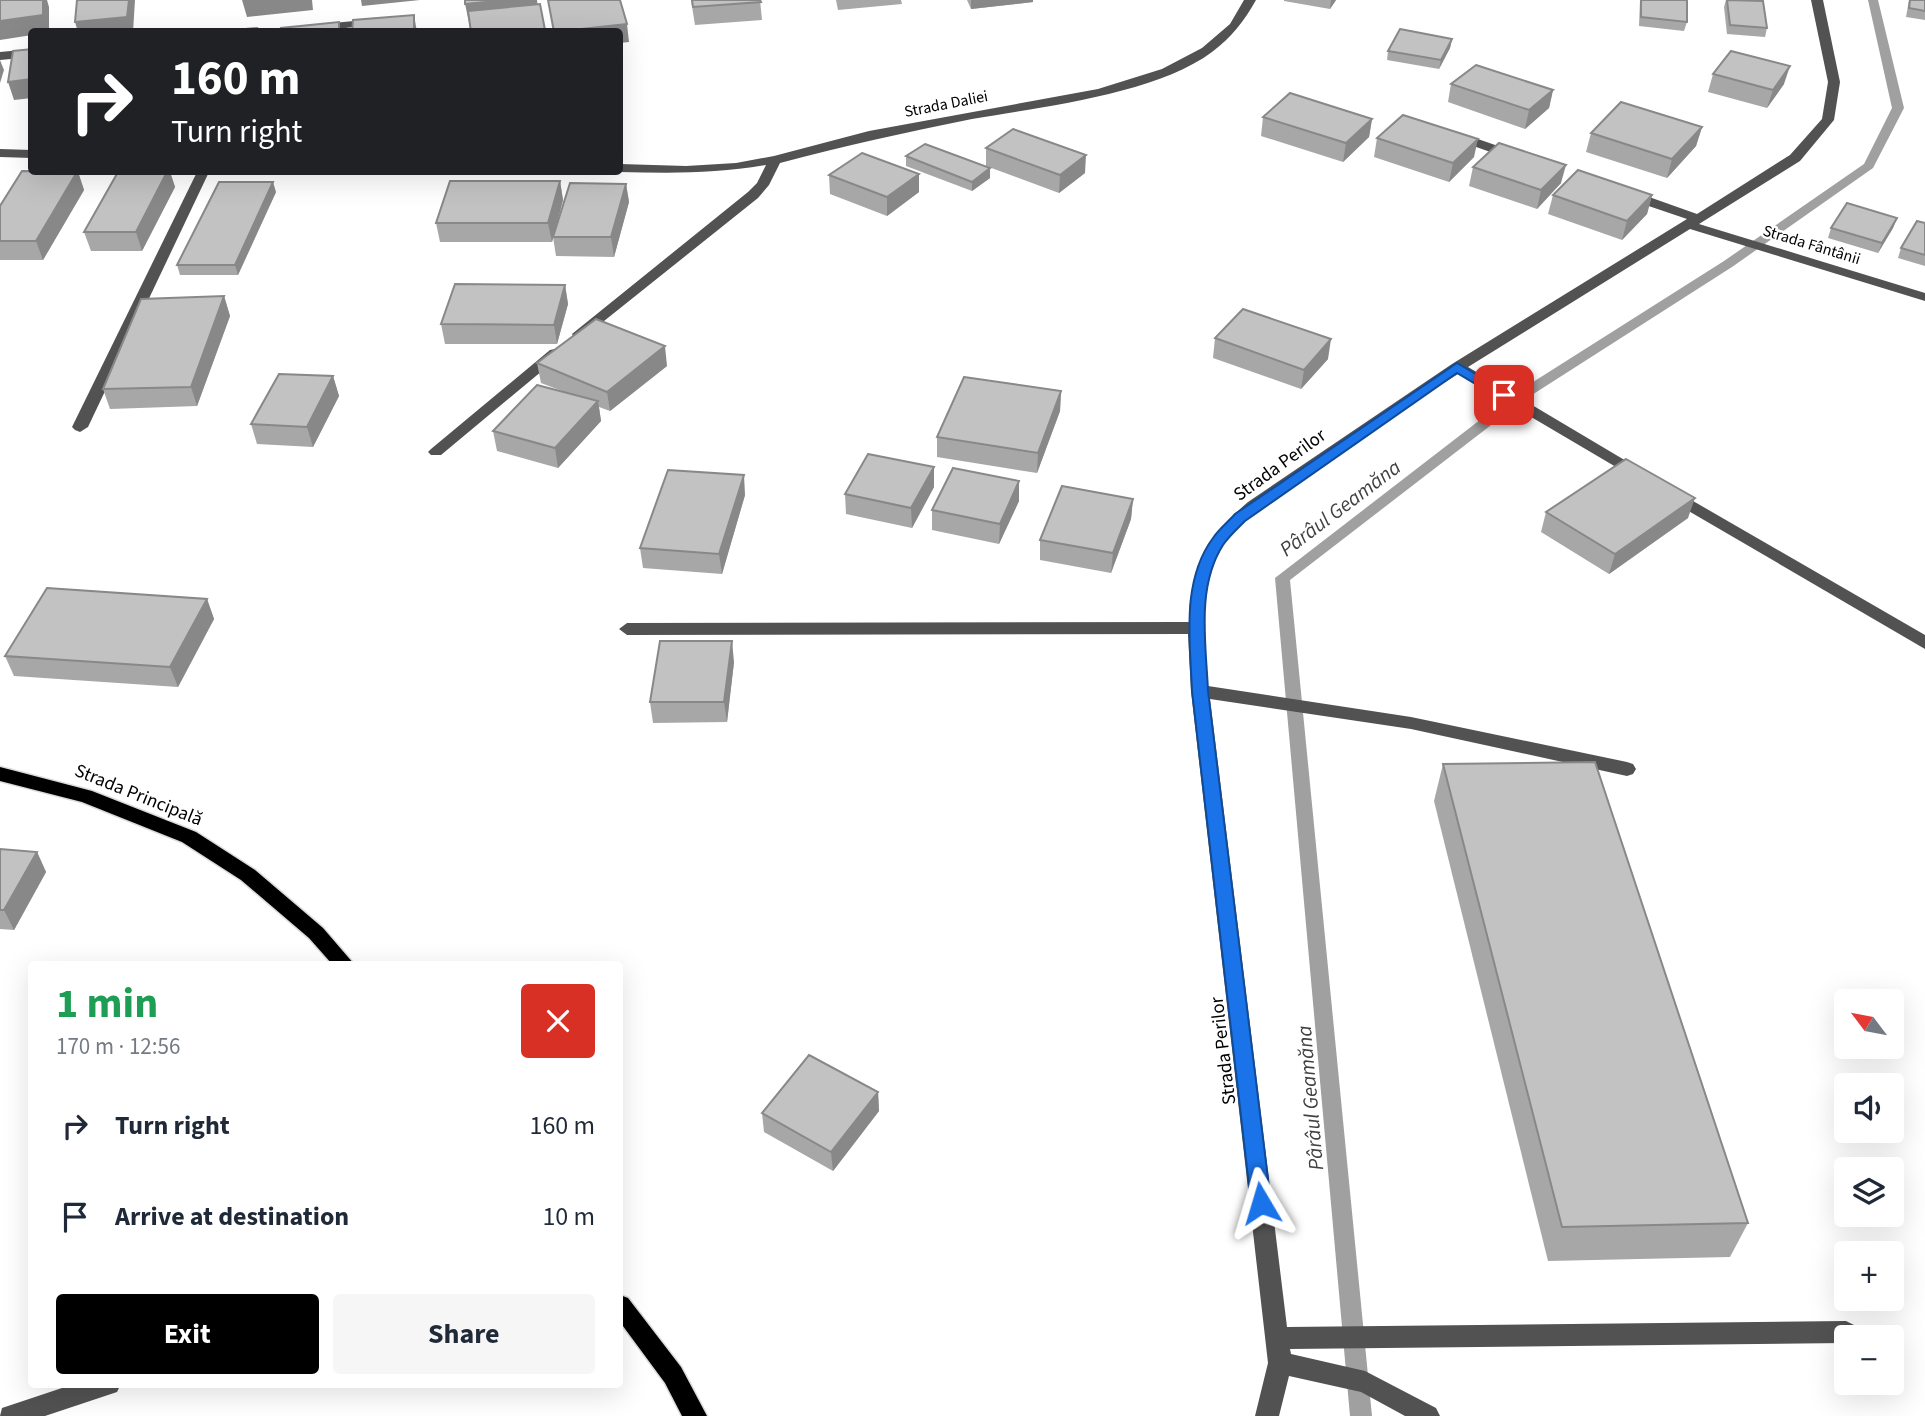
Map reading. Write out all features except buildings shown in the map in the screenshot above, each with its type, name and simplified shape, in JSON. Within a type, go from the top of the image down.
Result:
[{"type":"main road","name":"Strada Principală","points":[[0,774],[86,796],[189,838],[248,875],[316,933],[341,961]]},
{"type":"main road","points":[[623,1309],[673,1375],[695,1416]]},
{"type":"street","name":"Strada Daliei","points":[[623,168],[685,170],[775,160],[869,135],[1100,92],[1166,72],[1206,51],[1235,26],[1250,0]]},
{"type":"street","name":"Strada Perilor","points":[[1267,1416],[1280,1363],[1200,691],[1197,628],[1199,596],[1205,566],[1218,541],[1240,517],[1457,367],[1795,158],[1828,120],[1834,82],[1817,0]]},
{"type":"street","points":[[311,28],[385,21]]},
{"type":"street","points":[[0,56],[28,53]]},
{"type":"street","points":[[1441,131],[1531,162]]},
{"type":"street","points":[[0,153],[28,154]]},
{"type":"street","points":[[436,452],[563,346],[753,195],[763,185],[775,160]]},
{"type":"street","points":[[80,427],[202,175]]},
{"type":"street","name":"Strada Fântânii","points":[[1622,193],[1694,222],[1925,297]]},
{"type":"street","points":[[1457,367],[1925,643]]},
{"type":"street","points":[[627,629],[1197,628]]},
{"type":"street","points":[[1200,691],[1411,723],[1627,769]]},
{"type":"street","points":[[1278,1338],[1834,1332]]},
{"type":"street","points":[[1280,1363],[1364,1381],[1428,1416]]},
{"type":"street","points":[[10,1416],[97,1388]]},
{"type":"waterway","name":"Pârâul Geamăna","points":[[1361,1416],[1282,578],[1516,399],[1728,264],[1869,166],[1898,108],[1873,0]]},
{"type":"route","points":[[1261,1203],[1200,691],[1197,628],[1199,596],[1205,566],[1218,541],[1240,517],[1457,367],[1504,395]]}]
